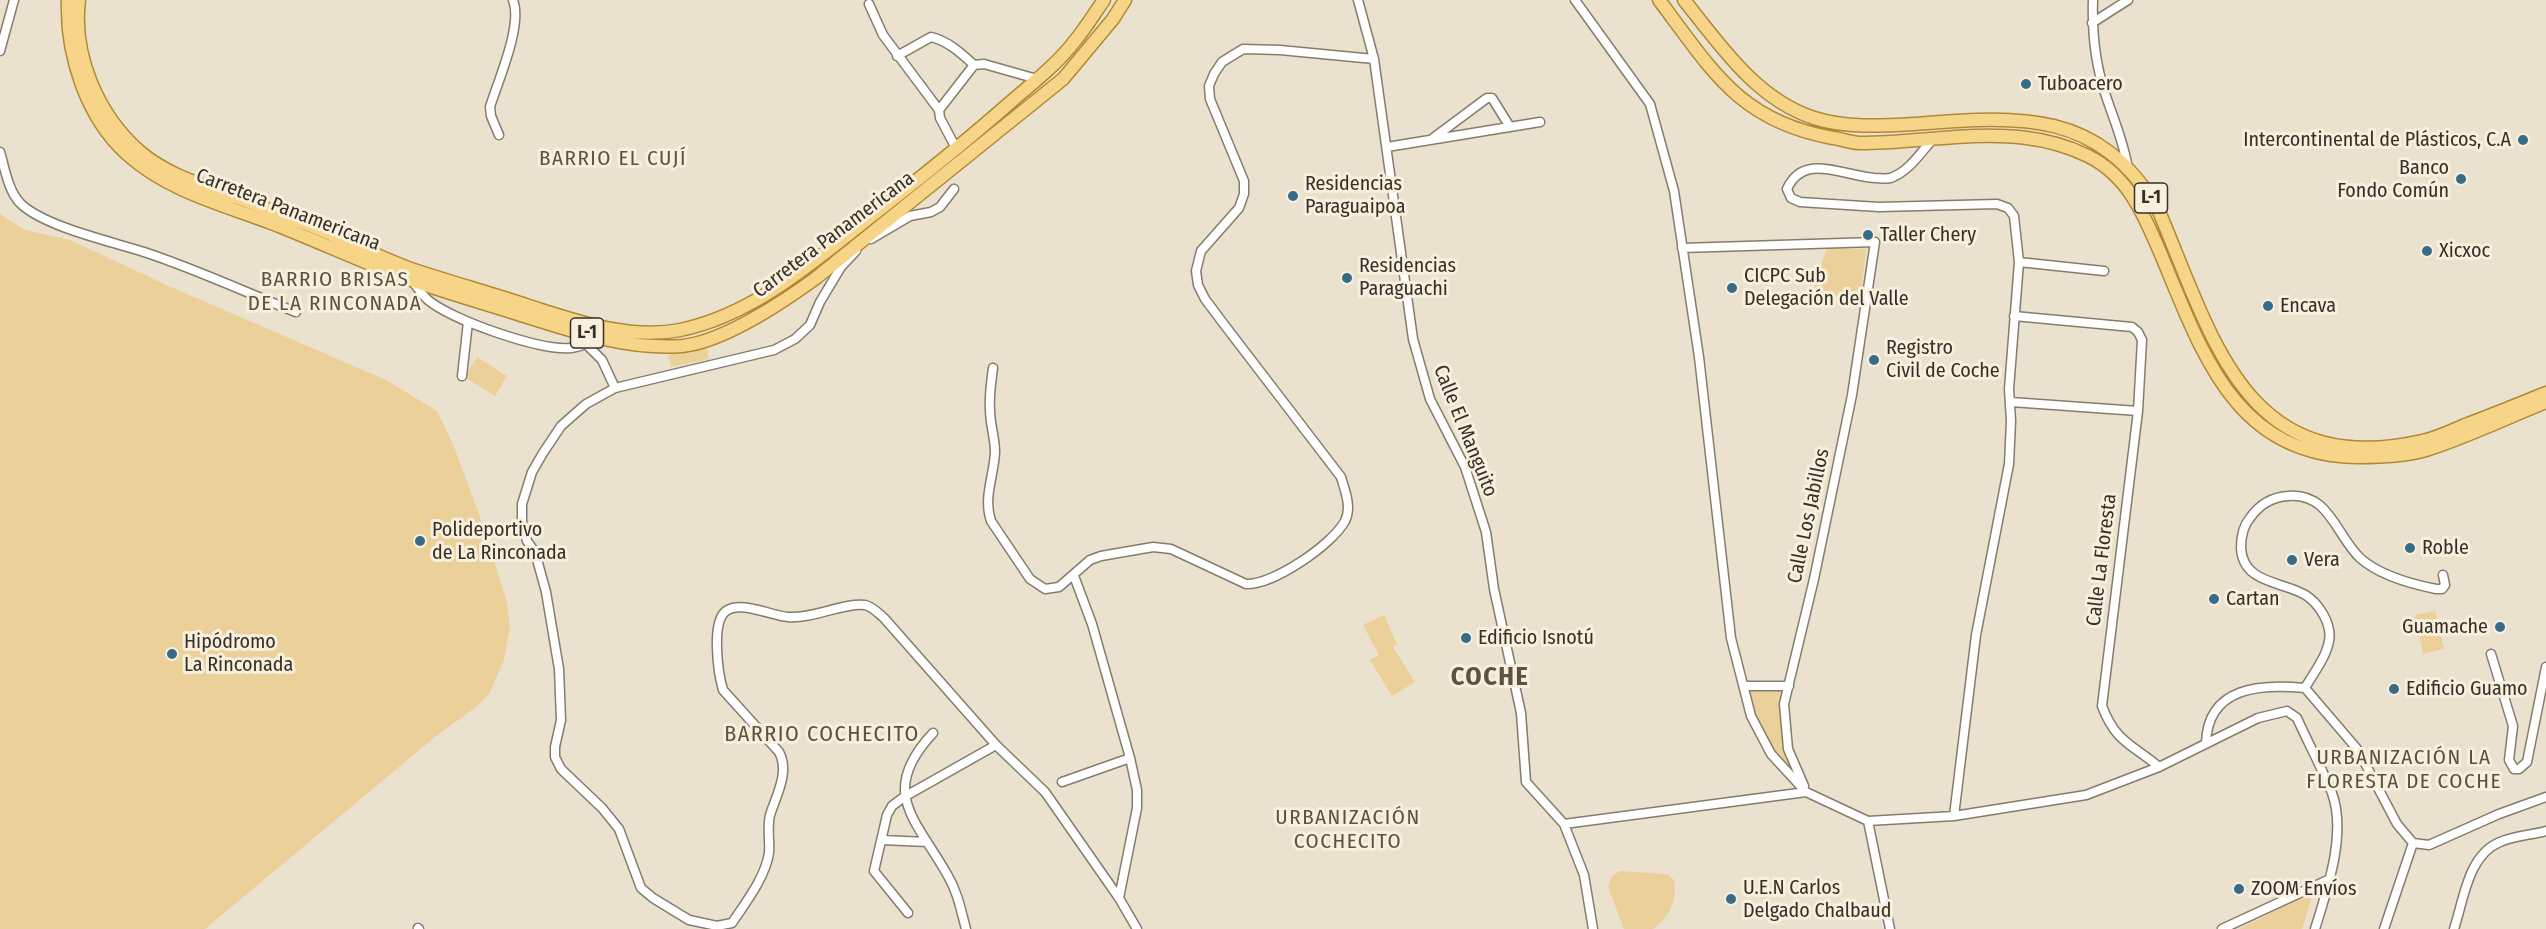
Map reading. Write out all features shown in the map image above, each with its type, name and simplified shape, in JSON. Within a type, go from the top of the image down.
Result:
[{"type":"main road","name":"Carretera Panamericana","points":[[68,0],[71,44],[86,95],[119,144],[141,165],[172,186],[276,224],[411,280],[556,326],[590,340],[667,347],[685,346],[743,324],[792,295],[907,212],[1063,79],[1113,19],[1125,0]]},
{"type":"main road","name":"Carretera Panamericana","points":[[79,0],[78,26],[88,76],[122,133],[151,160],[198,185],[306,224],[410,268],[604,327],[638,332],[668,332],[697,326],[739,308],[802,268],[957,150],[1037,80],[1073,44],[1104,0]]},
{"type":"main road","name":"L-1","points":[[1659,0],[1716,74],[1745,102],[1797,131],[1857,143],[1985,135],[2036,139],[2082,153],[2111,171],[2134,197],[2143,212],[2193,333],[2225,390],[2264,428],[2304,450],[2343,457],[2368,457],[2424,450],[2546,402]]},
{"type":"main road","name":"L-1","points":[[1684,0],[1726,52],[1765,91],[1813,118],[1870,126],[1988,118],[2041,122],[2078,133],[2113,153],[2148,192],[2158,209],[2208,331],[2239,385],[2266,412],[2298,434],[2330,445],[2398,446],[2425,441],[2546,393]]},
{"type":"street","points":[[0,51],[14,0]]},
{"type":"street","points":[[499,135],[490,116],[490,107],[514,27],[516,9],[513,0]]},
{"type":"street","name":"Calle El Manguito","points":[[1358,0],[1374,59],[1413,339],[1430,399],[1465,467],[1486,532],[1494,589],[1521,713],[1526,782],[1564,824],[1584,876],[1593,929]]},
{"type":"street","points":[[1575,0],[1650,104],[1674,191],[1699,357],[1731,638],[1751,716],[1771,754],[1806,792],[1868,821],[1954,816],[2086,795],[2160,767],[2268,714],[2287,711],[2297,718],[2332,794],[2335,807],[2337,831],[2330,879],[2315,929]]},
{"type":"street","points":[[2093,0],[2092,23],[2095,50],[2104,90],[2125,150],[2128,169]]},
{"type":"street","points":[[2092,23],[2128,0]]},
{"type":"street","points":[[869,4],[883,35],[939,110],[940,118],[957,150]]},
{"type":"street","points":[[897,56],[931,37],[940,39],[955,48],[974,65]]},
{"type":"street","points":[[993,368],[990,411],[995,439],[995,456],[987,502],[991,521],[1035,585],[1052,589],[1074,576],[1090,560],[1101,556],[1153,548],[1170,549],[1246,584],[1257,585],[1285,571],[1329,541],[1345,521],[1349,502],[1341,477],[1205,299],[1198,285],[1196,272],[1201,251],[1239,208],[1244,194],[1244,181],[1210,99],[1209,86],[1222,62],[1244,49],[1374,59]]},
{"type":"street","points":[[939,110],[974,65],[984,64],[1037,80]]},
{"type":"street","points":[[1431,140],[1487,98],[1496,101],[1510,127]]},
{"type":"street","points":[[1387,147],[1540,122]]},
{"type":"street","points":[[1934,139],[1906,170],[1891,179],[1847,175],[1823,168],[1804,170],[1793,178],[1787,189],[1791,198],[1800,202],[1879,207],[1997,204],[2008,208],[2014,216],[2019,262],[2009,389],[2011,402],[2009,464],[1976,635],[1954,816]]},
{"type":"street","points":[[0,152],[10,187],[18,201],[31,212],[104,242],[147,253],[296,312]]},
{"type":"street","points":[[954,189],[940,207],[931,212],[907,212],[865,243],[842,267],[820,302],[810,325],[795,339],[774,350],[615,388],[586,404],[561,426],[532,472],[525,489],[522,521],[527,541],[535,552],[546,592],[560,669],[561,720],[555,757],[561,769],[602,808],[619,829],[641,888],[689,920],[725,926],[732,923],[757,883],[769,853],[770,816],[778,796],[784,765],[779,752],[723,690],[720,679],[717,628],[719,618],[732,608],[740,607],[787,617],[810,617],[855,605],[874,609],[996,745],[1045,792],[1119,898],[1137,929]]},
{"type":"street","name":"Calle Los Jabillos","points":[[1682,248],[1875,242],[1852,395],[1784,704],[1788,749],[1806,792]]},
{"type":"street","points":[[2019,262],[2104,271]]},
{"type":"street","points":[[411,280],[428,300],[468,322],[542,346],[573,348],[590,340],[615,388]]},
{"type":"street","name":"Calle La Floresta","points":[[2014,316],[2132,327],[2142,340],[2138,411],[2102,706],[2108,722],[2119,738],[2160,767]]},
{"type":"street","points":[[462,376],[468,322]]},
{"type":"street","points":[[2011,402],[2138,411]]},
{"type":"street","points":[[2305,688],[2325,654],[2330,631],[2324,616],[2310,598],[2264,580],[2246,563],[2242,554],[2243,530],[2248,520],[2263,504],[2287,496],[2308,498],[2326,511],[2350,545],[2371,566],[2436,589],[2442,589],[2445,585],[2443,575]]},
{"type":"street","points":[[1074,576],[1092,624],[1137,790],[1137,808],[1119,898]]},
{"type":"street","points":[[2492,654],[2513,726],[2509,760],[2514,769],[2519,769],[2527,762],[2546,668]]},
{"type":"street","points":[[1744,686],[1789,686]]},
{"type":"street","points":[[2206,743],[2209,720],[2230,698],[2261,686],[2305,688],[2358,750],[2397,824],[2414,843],[2429,845],[2499,814],[2546,797]]},
{"type":"street","points":[[933,733],[919,748],[909,766],[904,797],[957,893],[966,929]]},
{"type":"street","points":[[908,913],[875,873],[889,810],[904,797],[996,745]]},
{"type":"street","points":[[1062,782],[1130,758]]},
{"type":"street","points":[[1564,824],[1806,792]]},
{"type":"street","points":[[1868,821],[1890,929]]},
{"type":"street","points":[[2454,929],[2475,862],[2487,849],[2502,841],[2546,831]]},
{"type":"street","points":[[882,840],[927,842]]},
{"type":"street","points":[[2384,929],[2414,843]]},
{"type":"street","points":[[2222,929],[2330,879]]},
{"type":"shaded area","points":[[0,214],[25,230],[70,240],[171,287],[386,380],[437,411],[452,442],[479,514],[507,602],[510,627],[504,660],[489,694],[475,708],[436,736],[205,929],[0,929]]},
{"type":"shaded area","points":[[1827,248],[1866,249],[1861,294],[1820,296],[1814,285]]},
{"type":"shaded area","points":[[707,347],[709,359],[671,367],[668,355]]},
{"type":"shaded area","points":[[477,357],[507,376],[495,396],[464,377]]},
{"type":"shaded area","points":[[2435,611],[2444,649],[2423,654],[2415,615]]},
{"type":"shaded area","points":[[1384,615],[1397,644],[1393,647],[1415,682],[1392,696],[1370,660],[1379,655],[1363,625]]},
{"type":"shaded area","points":[[1786,687],[1786,749],[1803,787],[1767,742],[1755,718],[1746,688]]},
{"type":"shaded area","points":[[1620,871],[1667,874],[1674,880],[1675,894],[1668,914],[1653,929],[1624,929],[1608,887],[1612,876]]},
{"type":"shaded area","points":[[2314,891],[2302,929],[2239,929]]},
{"type":"place","name":"Tuboacero","points":[[2026,84]]},
{"type":"place","name":"Intercontinental de Plásticos, C.A","points":[[2523,140]]},
{"type":"place","name":"Banco Fondo Común","points":[[2461,179]]},
{"type":"place","name":"Residencias Paraguaipoa","points":[[1293,196]]},
{"type":"place","name":"Taller Chery","points":[[1868,235]]},
{"type":"place","name":"Xicxoc","points":[[2427,251]]},
{"type":"place","name":"Residencias Paraguachi","points":[[1347,278]]},
{"type":"place","name":"CICPC Sub Delegación del Valle","points":[[1732,288]]},
{"type":"place","name":"Encava","points":[[2268,306]]},
{"type":"place","name":"Registro Civil de Coche","points":[[1874,360]]},
{"type":"place","name":"Polideportivo de La Rinconada","points":[[420,541]]},
{"type":"place","name":"Roble","points":[[2410,548]]},
{"type":"place","name":"Vera","points":[[2292,560]]},
{"type":"place","name":"Cartan","points":[[2214,599]]},
{"type":"place","name":"Guamache","points":[[2500,627]]},
{"type":"place","name":"Edificio Isnotú","points":[[1466,638]]},
{"type":"place","name":"Hipódromo La Rinconada","points":[[172,654]]},
{"type":"place","name":"Edificio Guamo","points":[[2394,689]]},
{"type":"place","name":"ZOOM Envíos","points":[[2239,889]]},
{"type":"place","name":"U.E.N Carlos Delgado Chalbaud","points":[[1731,899]]},
{"type":"district","name":"BARRIO EL CUJÍ","points":[[613,159]]},
{"type":"district","name":"BARRIO BRISAS DE LA RINCONADA","points":[[335,292]]},
{"type":"district","name":"COCHE","points":[[1490,678]]},
{"type":"district","name":"BARRIO COCHECITO","points":[[822,735]]},
{"type":"district","name":"URBANIZACIÓN LA FLORESTA DE COCHE","points":[[2404,770]]},
{"type":"district","name":"URBANIZACIÓN COCHECITO","points":[[1348,830]]}]
